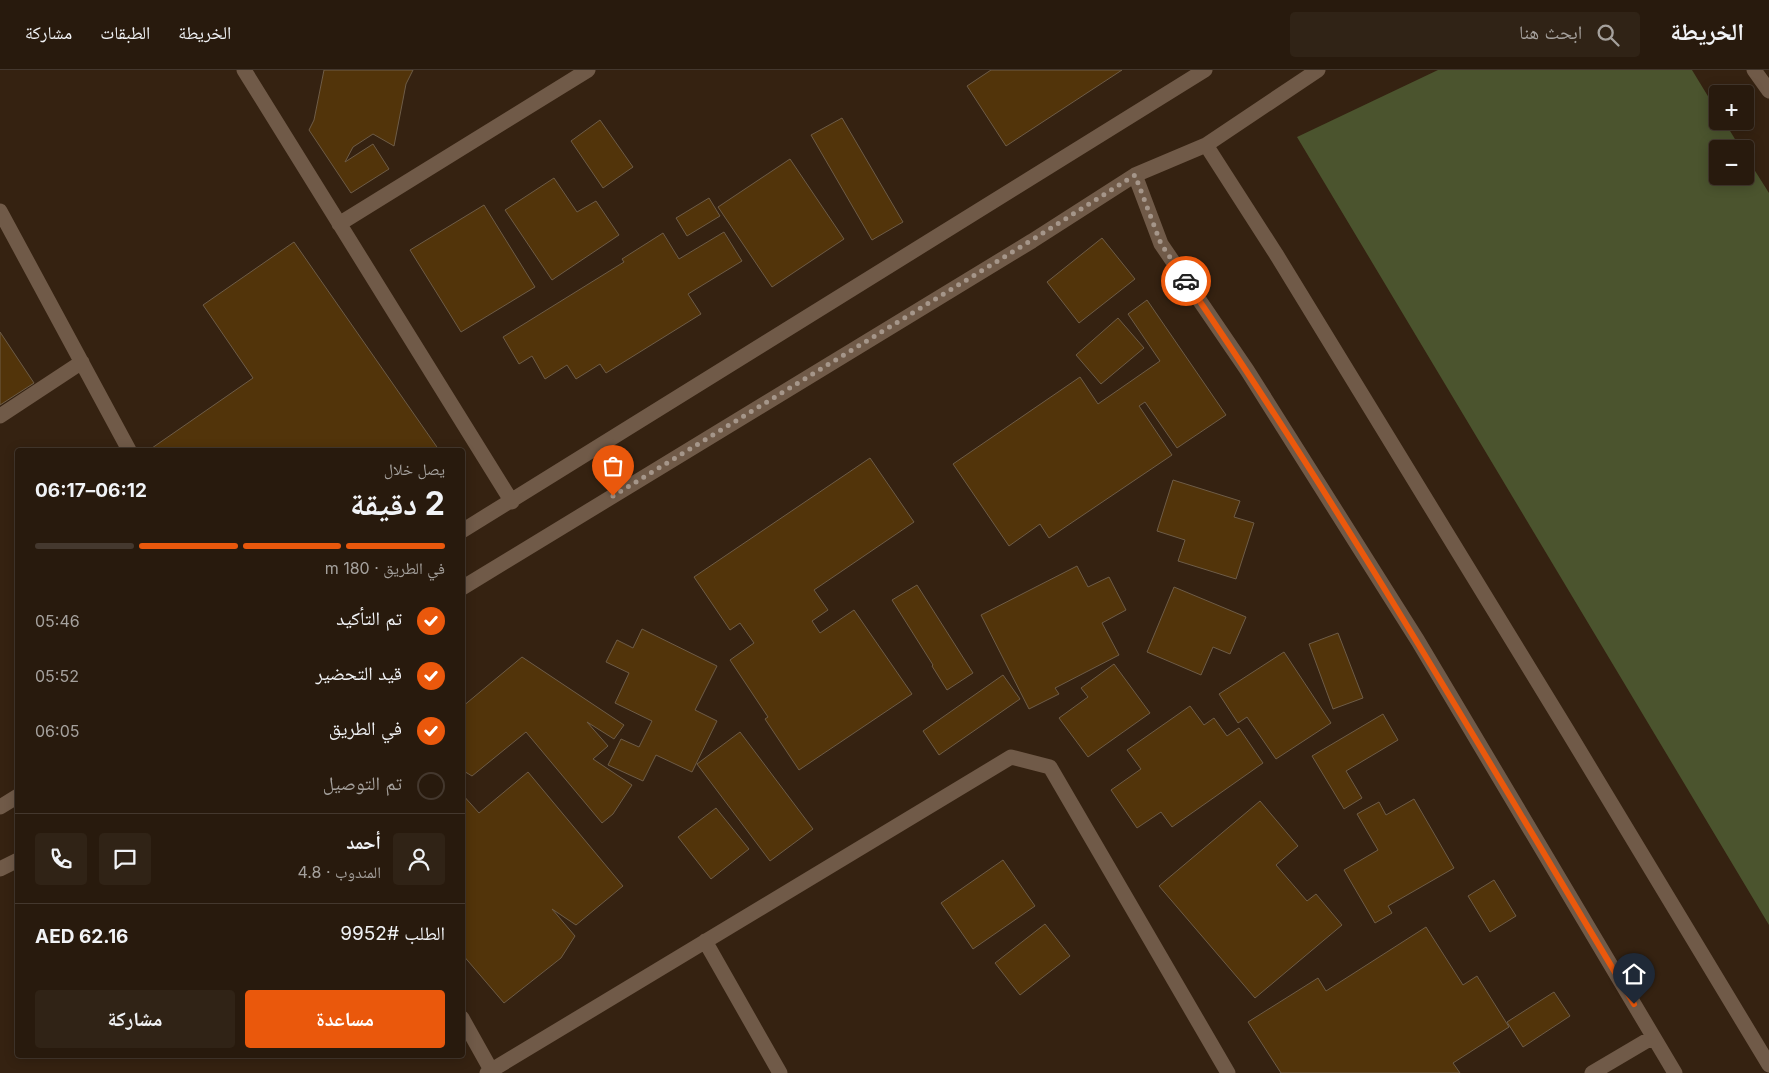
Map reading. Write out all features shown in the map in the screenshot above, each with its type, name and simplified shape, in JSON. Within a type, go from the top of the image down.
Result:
[{"type":"street","points":[[244,70],[512,502]]},
{"type":"street","points":[[339,224],[588,70]]},
{"type":"street","points":[[465,529],[512,502],[1204,70]]},
{"type":"street","points":[[465,586],[1023,246],[1135,175],[1206,145],[1318,70]]},
{"type":"street","points":[[1754,70],[1769,91]]},
{"type":"street","points":[[1206,145],[1276,254],[1769,1065]]},
{"type":"street","points":[[1135,175],[1161,244],[1247,370],[1418,641],[1675,1073]]},
{"type":"street","points":[[0,211],[128,448]]},
{"type":"street","points":[[0,416],[82,362]]},
{"type":"street","points":[[465,1024],[489,1072],[1011,757],[1050,767],[1228,1073]]},
{"type":"street","points":[[0,806],[15,798]]},
{"type":"street","points":[[0,869],[15,862]]},
{"type":"street","points":[[705,941],[780,1073]]},
{"type":"street","points":[[1592,1073],[1653,1037]]},
{"type":"green space","points":[[1438,70],[1692,70],[1709,98],[1709,130],[1729,130],[1736,140],[1709,140],[1709,185],[1754,185],[1754,169],[1769,193],[1769,925],[1297,137]]},
{"type":"building","points":[[324,70],[413,70],[406,84],[394,146],[373,134],[353,147],[345,162],[373,144],[389,169],[351,193],[309,130],[314,120]]},
{"type":"building","points":[[991,70],[1122,70],[1006,146],[967,86]]},
{"type":"building","points":[[842,118],[903,222],[872,240],[811,135]]},
{"type":"building","points":[[600,120],[633,167],[603,188],[571,141]]},
{"type":"building","points":[[790,159],[844,239],[772,287],[718,207]]},
{"type":"building","points":[[554,178],[577,212],[596,201],[619,235],[552,280],[505,210]]},
{"type":"building","points":[[709,198],[720,216],[687,236],[676,218]]},
{"type":"building","points":[[484,205],[535,287],[461,332],[410,250]]},
{"type":"building","points":[[724,232],[742,261],[688,294],[701,314],[606,373],[600,364],[576,379],[567,365],[545,379],[532,356],[519,364],[503,337],[624,262],[622,259],[663,233],[679,259]]},
{"type":"building","points":[[1102,238],[1135,279],[1079,323],[1047,282]]},
{"type":"building","points":[[294,242],[438,448],[152,448],[253,378],[203,305]]},
{"type":"building","points":[[1147,300],[1226,415],[1177,448],[1145,402],[1139,406],[1172,455],[1049,538],[1040,524],[1009,546],[953,464],[1080,377],[1098,404],[1160,361],[1128,314]]},
{"type":"building","points":[[1118,318],[1144,348],[1101,384],[1076,355]]},
{"type":"building","points":[[0,332],[34,383],[0,405]]},
{"type":"building","points":[[870,458],[914,522],[814,590],[828,610],[812,621],[820,633],[854,610],[912,694],[799,770],[765,719],[768,717],[730,660],[754,643],[740,623],[730,630],[694,577]]},
{"type":"building","points":[[1173,480],[1240,501],[1234,517],[1254,523],[1236,579],[1178,561],[1185,540],[1157,531]]},
{"type":"building","points":[[1077,566],[1088,587],[1109,577],[1126,610],[1102,623],[1119,655],[1055,688],[1059,694],[1029,709],[981,615]]},
{"type":"building","points":[[917,585],[973,673],[947,690],[892,600]]},
{"type":"building","points":[[1174,587],[1246,617],[1230,654],[1213,647],[1201,675],[1147,652]]},
{"type":"building","points":[[642,629],[717,666],[695,710],[717,721],[692,772],[656,755],[643,781],[608,765],[621,739],[639,747],[652,721],[615,703],[629,673],[606,662],[617,640],[633,648]]},
{"type":"building","points":[[1338,633],[1363,698],[1333,709],[1309,644]]},
{"type":"building","points":[[1284,652],[1331,723],[1276,759],[1247,717],[1238,723],[1219,694]]},
{"type":"building","points":[[522,657],[624,725],[614,739],[587,722],[608,746],[593,759],[632,785],[613,814],[602,823],[526,732],[472,776],[465,772],[465,704]]},
{"type":"building","points":[[1114,664],[1150,713],[1088,757],[1059,718],[1088,697],[1081,688]]},
{"type":"building","points":[[1003,675],[1020,699],[939,755],[923,731]]},
{"type":"building","points":[[1190,706],[1204,725],[1214,718],[1227,736],[1239,728],[1263,763],[1172,827],[1161,812],[1137,828],[1111,790],[1141,769],[1127,750]]},
{"type":"building","points":[[1383,714],[1398,740],[1346,771],[1362,798],[1344,809],[1312,756]]},
{"type":"building","points":[[740,732],[813,829],[770,861],[697,764]]},
{"type":"building","points":[[528,772],[623,886],[576,925],[552,909],[575,936],[561,958],[504,1003],[465,958],[465,797],[479,813]]},
{"type":"building","points":[[1414,799],[1454,868],[1388,906],[1392,913],[1375,923],[1344,870],[1378,850],[1357,814],[1379,802],[1386,815]]},
{"type":"building","points":[[1260,801],[1298,846],[1276,865],[1307,901],[1316,894],[1342,925],[1255,998],[1159,886]]},
{"type":"building","points":[[716,808],[749,849],[711,879],[678,837]]},
{"type":"building","points":[[1003,860],[1035,906],[973,949],[941,903]]},
{"type":"building","points":[[1494,880],[1516,916],[1490,932],[1468,896]]},
{"type":"building","points":[[1045,924],[1070,956],[1020,995],[995,963]]},
{"type":"building","points":[[1426,927],[1463,985],[1477,976],[1509,1027],[1453,1063],[1460,1073],[1281,1073],[1248,1022],[1318,978],[1326,991]]},
{"type":"building","points":[[1554,992],[1570,1016],[1523,1047],[1507,1022]]},
{"type":"way so far","points":[[613,496],[1135,175],[1161,244],[1186,281]]},
{"type":"route","points":[[1186,281],[1247,370],[1418,641],[1634,1004]]}]
